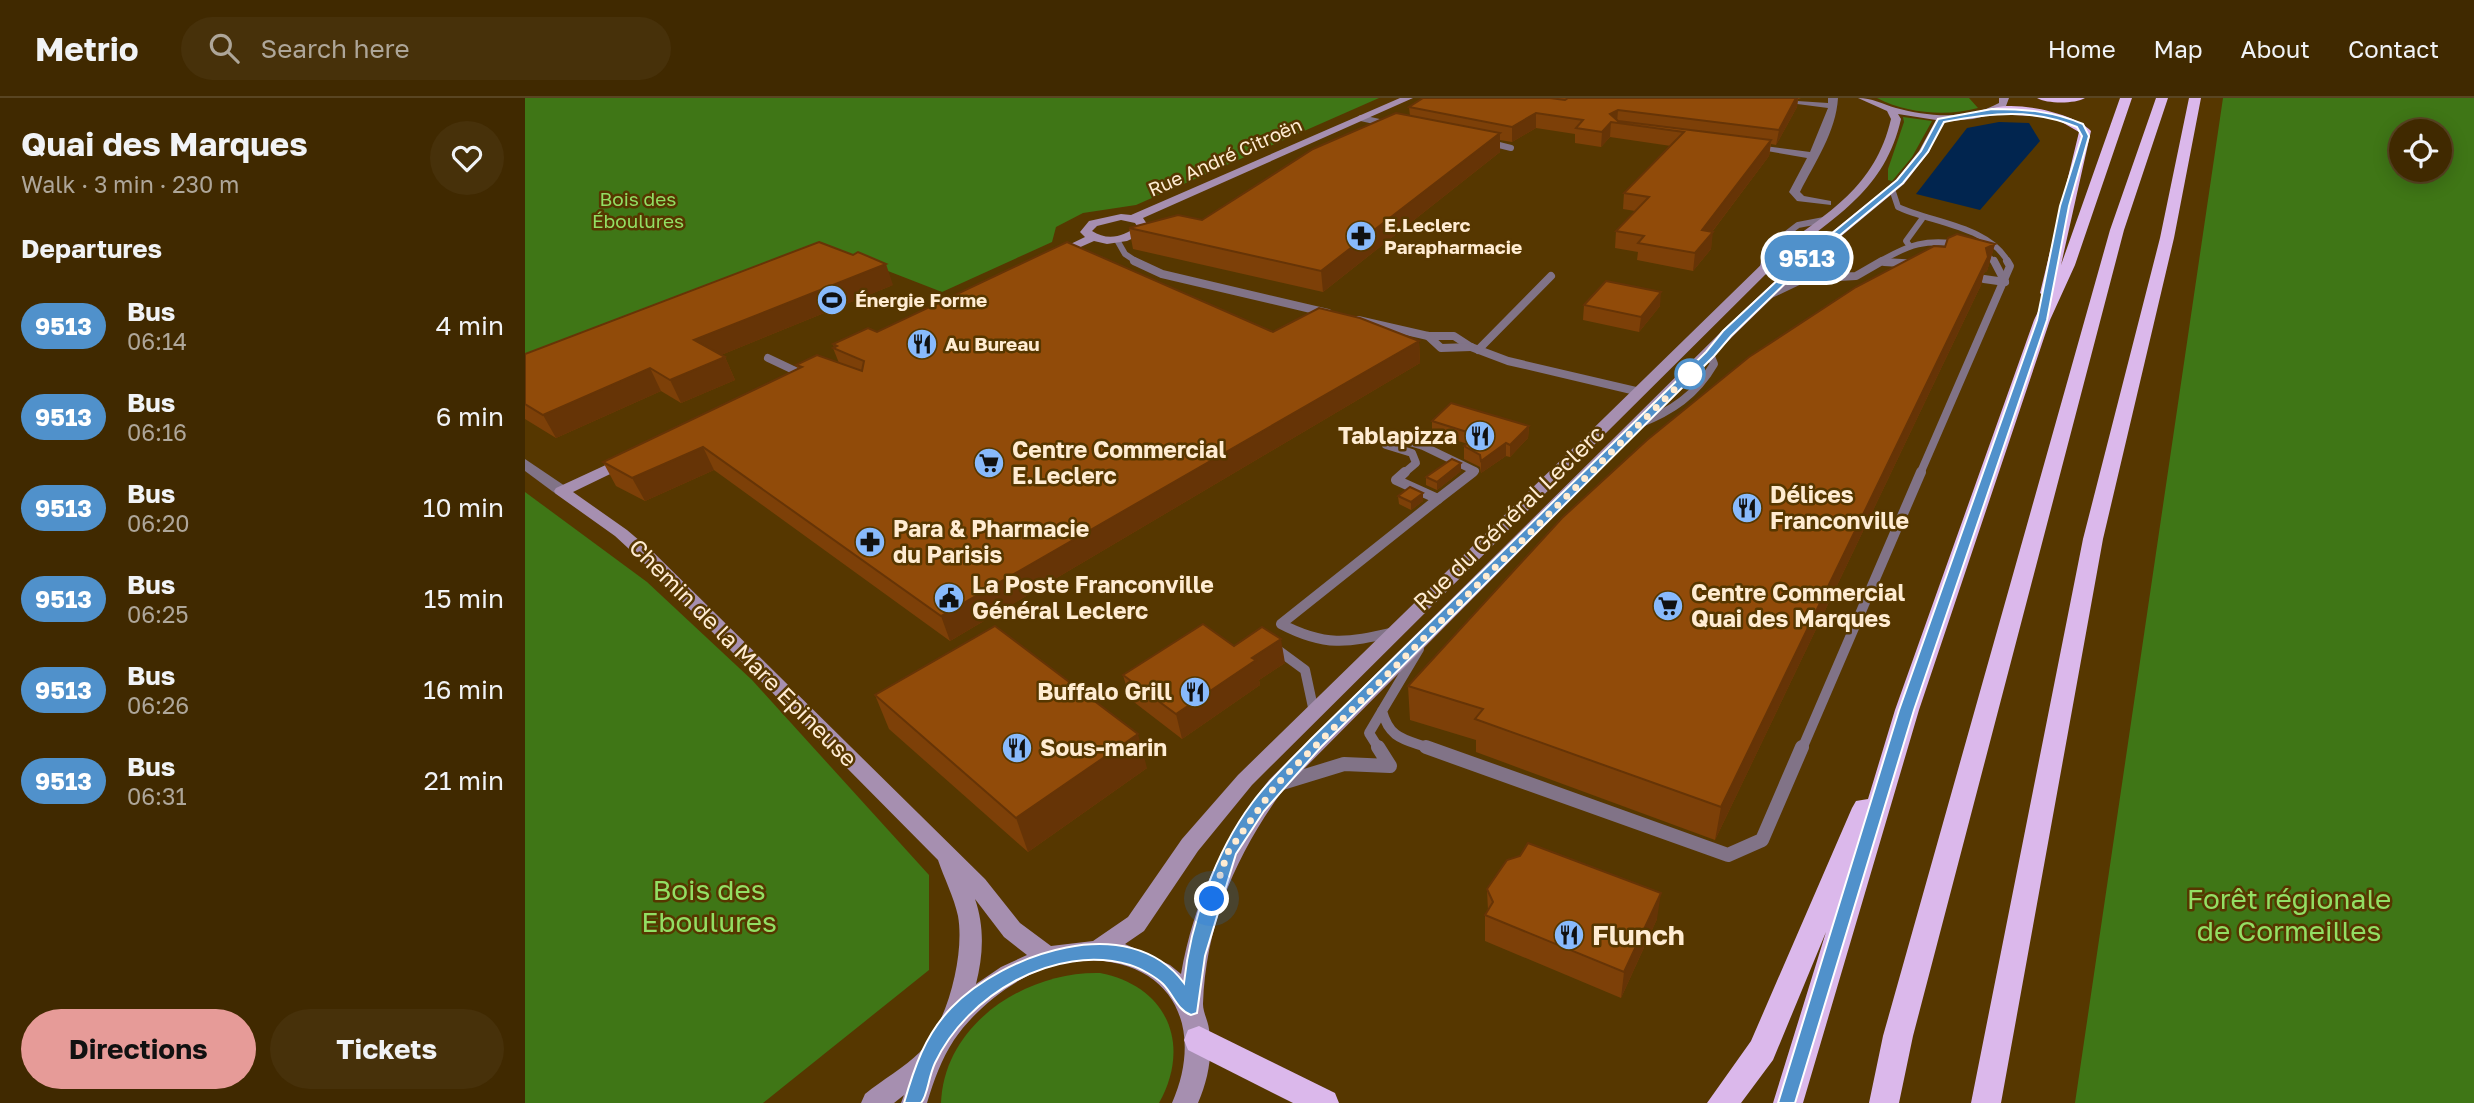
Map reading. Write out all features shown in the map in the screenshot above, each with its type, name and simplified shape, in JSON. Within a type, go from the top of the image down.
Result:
[{"type":"highway","points":[[2043,98],[2079,98]]},
{"type":"highway","points":[[1788,1103],[1907,710],[2042,320],[2068,265],[2126,98]]},
{"type":"highway","points":[[1884,1103],[1898,1036],[2116,230],[2162,98]]},
{"type":"highway","points":[[1986,1103],[2093,539],[2167,238],[2195,98]]},
{"type":"highway","points":[[1992,111],[2043,113],[2070,120],[2085,131],[2052,262],[2042,320]]},
{"type":"highway","points":[[1722,1103],[1762,1050],[1907,710]]},
{"type":"highway","points":[[1199,1040],[1324,1103]]},
{"type":"main road","name":"Rue André Citroën","points":[[1092,237],[1086,232],[1093,223],[1113,217],[1134,218],[1408,98]]},
{"type":"main road","points":[[1863,98],[1891,110],[1947,117],[1992,111],[2003,104],[2004,98]]},
{"type":"main road","name":"Rue du Général Leclerc","points":[[1095,952],[1136,924],[1208,822],[1314,712],[1763,271],[1804,234],[1859,192],[1879,169],[1895,127],[1895,115],[1891,110]]},
{"type":"main road","name":"Rue du Général Leclerc","points":[[1191,1007],[1196,956],[1222,868],[1243,828],[1276,785],[1767,296],[1811,255],[1892,189],[1924,152],[1936,125],[1947,117]]},
{"type":"main road","points":[[1043,260],[1092,237],[1117,240],[1142,233],[1143,225],[1134,218]]},
{"type":"main road","points":[[798,378],[819,368]]},
{"type":"main road","points":[[562,491],[636,456]]},
{"type":"main road","name":"Chemin de la Mare Epineuse","points":[[562,491],[621,533],[647,556],[977,885],[1012,930],[1049,958]]},
{"type":"main road","name":"Chemin de la Mare Epineuse","points":[[948,857],[969,915],[967,975],[957,1015]]},
{"type":"main road","points":[[874,1103],[926,1060],[957,1015],[999,979],[1049,958],[1095,952],[1116,953],[1153,966],[1175,984],[1191,1007],[1199,1040],[1197,1069],[1185,1103]]},
{"type":"main road","points":[[914,1103],[926,1060]]},
{"type":"street","points":[[1755,98],[1833,102],[1819,145],[1795,187],[1795,196],[1827,203]]},
{"type":"street","points":[[1752,136],[1819,145]]},
{"type":"street","points":[[1739,146],[1814,156]]},
{"type":"street","name":"Chemin de la Mare Epineuse","points":[[527,467],[562,491]]},
{"type":"lane","points":[[1356,120],[1397,128],[1386,130],[1356,120]]},
{"type":"lane","points":[[1476,141],[1511,148]]},
{"type":"lane","points":[[1382,711],[1387,728],[1396,736],[1728,855],[1762,840],[2010,266],[2002,248],[1980,237],[1922,219],[1898,207],[1892,189]]},
{"type":"lane","points":[[1909,245],[1906,241],[1922,219]]},
{"type":"lane","points":[[1763,271],[1768,248],[1798,225],[1825,220]]},
{"type":"lane","points":[[1804,234],[1811,255],[1830,270],[1856,276]]},
{"type":"lane","points":[[1117,240],[1125,254],[1134,261],[1162,274],[1334,314]]},
{"type":"lane","points":[[1767,296],[1803,279],[1856,276],[1909,245],[1937,242],[1973,247],[1991,257],[2005,282]]},
{"type":"lane","points":[[1884,262],[1907,261],[1926,266]]},
{"type":"lane","points":[[1428,336],[1433,344],[1444,349],[1474,349],[1551,276]]},
{"type":"lane","points":[[1984,279],[2005,282]]},
{"type":"lane","points":[[1347,317],[1428,336],[1454,336],[1474,349],[1508,361],[1640,392]]},
{"type":"lane","points":[[768,358],[798,378]]},
{"type":"lane","points":[[1397,632],[1335,644],[1308,640],[1281,624],[1475,471],[1433,451],[1388,440],[1412,453],[1416,463]]},
{"type":"lane","points":[[1433,451],[1396,480],[1438,499]]},
{"type":"lane","points":[[1276,785],[1344,764],[1390,766],[1369,733],[1431,628]]},
{"type":"lane","points":[[1262,640],[1300,661],[1310,676],[1314,712]]},
{"type":"green space","name":"Bois des Éboulures","points":[[525,98],[1379,98],[1136,205],[1083,213],[1056,227],[1052,242],[942,292],[839,252],[525,374]]},
{"type":"green space","points":[[1877,98],[1969,98],[1978,108],[1926,112]]},
{"type":"green space","name":"Forêt régionale de Cormeilles","points":[[2223,98],[2474,98],[2474,1103],[2075,1103]]},
{"type":"green space","points":[[1903,117],[1932,121],[1912,157],[1892,181],[1888,180],[1888,169],[1904,122]]},
{"type":"green space","name":"Bois des Eboulures","points":[[525,492],[647,582],[752,680],[929,875],[929,970],[763,1103],[525,1103]]},
{"type":"green space","points":[[1100,973],[1123,980],[1142,990],[1157,1004],[1167,1021],[1173,1039],[1173,1060],[1169,1081],[1159,1103],[941,1103],[946,1074],[957,1049],[973,1026],[994,1007],[1018,992],[1045,981]]},
{"type":"water","points":[[1999,122],[2029,123],[2040,141],[1980,210],[1916,194],[1967,128]]},
{"type":"building","points":[[1423,98],[1796,98],[1779,130],[1618,110],[1610,114],[1618,121],[1771,140],[1702,230],[1713,232],[1695,253],[1638,243],[1644,236],[1616,231],[1649,197],[1624,193],[1684,132],[1611,122],[1602,132],[1576,128],[1583,120],[1536,113],[1512,127],[1409,107]]},
{"type":"building","points":[[1396,113],[1500,133],[1321,271],[1129,228],[1178,215],[1202,220],[1313,149]]},
{"type":"building","name":"Centre Commercial Quai des Marques","points":[[1957,234],[1995,244],[1986,248],[1988,257],[1721,807],[1475,719],[1483,709],[1408,686],[1562,518],[1647,440],[1749,357],[1856,287],[1934,246],[1945,247],[1948,238]]},
{"type":"building","points":[[819,242],[853,255],[858,252],[886,264],[694,340],[725,357],[670,380],[650,368],[543,415],[525,404],[525,354]]},
{"type":"building","name":"Centre Commercial E.Leclerc","points":[[1067,242],[1273,332],[1319,308],[1360,318],[1419,341],[941,616],[703,447],[632,478],[603,462],[802,367],[796,365],[817,355],[862,371],[864,361],[833,348],[837,346],[833,344],[868,328],[877,332]]},
{"type":"building","points":[[1606,281],[1661,292],[1641,317],[1584,305]]},
{"type":"building","points":[[1451,403],[1529,426],[1510,445],[1506,443],[1481,461],[1480,455],[1464,446],[1480,436],[1432,421]]},
{"type":"building","points":[[1452,459],[1461,463],[1437,482],[1426,477]]},
{"type":"building","points":[[1410,487],[1423,493],[1411,502],[1398,496]]},
{"type":"building","points":[[1203,624],[1234,646],[1262,627],[1281,639],[1252,658],[1256,660],[1176,714],[1123,675]]},
{"type":"building","name":"Sous-marin","points":[[995,626],[1138,734],[1016,818],[875,695]]},
{"type":"building","name":"Flunch","points":[[1528,843],[1661,893],[1624,972],[1485,915],[1493,902],[1487,889],[1507,860],[1520,856]]},
{"type":"bus line","name":"9513","points":[[914,1103],[917,1084],[926,1060],[944,1029],[957,1015],[999,979],[1049,958],[1095,952],[1136,958],[1169,977],[1191,1007],[1196,956],[1228,852],[1258,806],[1316,743],[1710,354],[1727,334],[1800,264],[1900,182],[1924,152],[1941,120],[1992,111],[2031,111],[2058,116],[2080,125],[2085,136],[2065,206],[2042,320],[1907,710],[1788,1103]]},
{"type":"place","name":"E.Leclerc Parapharmacie","points":[[1361,236]]},
{"type":"place","name":"Énergie Forme","points":[[832,300]]},
{"type":"place","name":"Au Bureau","points":[[922,344]]},
{"type":"place","name":"Tablapizza","points":[[1480,436]]},
{"type":"place","name":"Centre Commercial E.Leclerc","points":[[989,463]]},
{"type":"place","name":"Délices Franconville","points":[[1747,508]]},
{"type":"place","name":"Para & Pharmacie du Parisis","points":[[870,542]]},
{"type":"place","name":"La Poste Franconville Général Leclerc","points":[[949,598]]},
{"type":"place","name":"Centre Commercial Quai des Marques","points":[[1668,606]]},
{"type":"place","name":"Buffalo Grill","points":[[1195,692]]},
{"type":"place","name":"Sous-marin","points":[[1017,748]]},
{"type":"place","name":"Flunch","points":[[1569,935]]},
{"type":"route","points":[[1212,899],[1228,852],[1258,806],[1276,785],[1431,628],[1693,371],[1690,374]]}]
